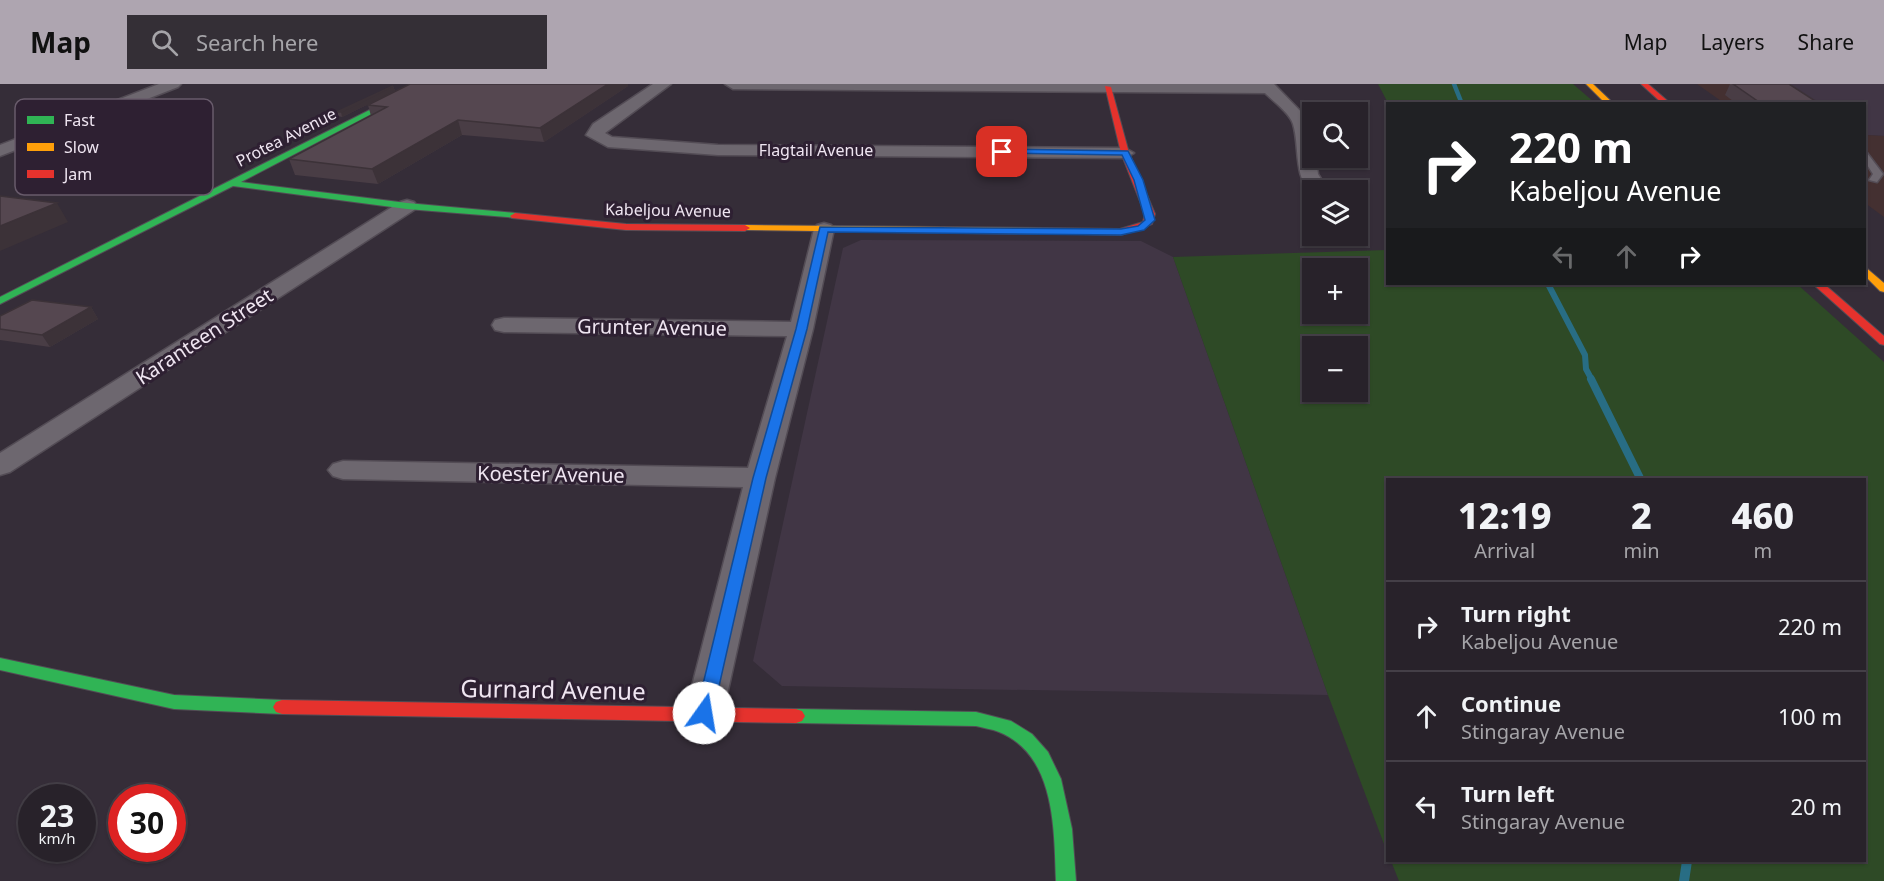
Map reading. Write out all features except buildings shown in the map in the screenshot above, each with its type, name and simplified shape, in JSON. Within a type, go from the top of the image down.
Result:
[{"type":"street","points":[[134,99],[173,84]]},
{"type":"street","name":"Protea Avenue","points":[[213,193],[426,84]]},
{"type":"street","name":"Flagtail Avenue","points":[[663,84],[598,128],[595,135],[608,142],[628,145],[695,150],[1125,153]]},
{"type":"street","points":[[733,84],[1268,86],[1301,120],[1309,174],[1312,180]]},
{"type":"street","points":[[1589,84],[1609,102]]},
{"type":"street","points":[[1644,84],[1666,102]]},
{"type":"street","points":[[1107,87],[1125,153]]},
{"type":"street","points":[[0,151],[15,145]]},
{"type":"street","name":"Kabeljou Avenue","points":[[232,183],[407,206],[626,227],[1104,232],[1141,228],[1150,220],[1138,180],[1125,153]]},
{"type":"street","name":"Protea Avenue","points":[[0,301],[208,195]]},
{"type":"street","name":"Karanteen Street","points":[[0,466],[407,206]]},
{"type":"street","points":[[704,713],[760,478],[801,329],[824,229]]},
{"type":"street","points":[[1866,271],[1884,289]]},
{"type":"street","points":[[1819,285],[1884,342]]},
{"type":"street","name":"Grunter Avenue","points":[[504,325],[801,329]]},
{"type":"street","name":"Koester Avenue","points":[[343,470],[760,478]]},
{"type":"street","name":"Gurnard Avenue","points":[[0,664],[174,702],[217,706],[704,713],[944,718],[992,722],[1016,732],[1034,747],[1049,770],[1060,797],[1066,881]]},
{"type":"lane","points":[[342,127],[360,112],[417,84]]},
{"type":"lane","points":[[1867,162],[1878,174],[1874,180]]},
{"type":"shaded area","points":[[1697,84],[1762,84],[1790,102],[1723,102]]},
{"type":"shaded area","points":[[1762,84],[1884,84],[1884,136],[1866,135],[1866,102],[1790,102]]},
{"type":"shaded area","points":[[1866,135],[1884,136],[1884,217],[1866,204]]},
{"type":"shaded area","points":[[861,240],[1141,241],[1173,257],[1328,695],[782,686],[753,661],[843,248]]},
{"type":"green space","points":[[1378,84],[1573,84],[1594,102],[1387,102]]},
{"type":"green space","points":[[1386,250],[1386,285],[1798,285],[1884,362],[1884,881],[1399,881],[1391,862],[1866,862],[1866,478],[1386,478],[1386,849],[1328,695],[1173,257]]},
{"type":"waterway","points":[[1454,84],[1461,102]]},
{"type":"waterway","points":[[1549,285],[1585,355],[1586,369],[1592,380]]},
{"type":"waterway","points":[[1591,379],[1640,478]]},
{"type":"waterway","points":[[1684,881],[1687,862]]},
{"type":"traffic: fast","points":[[213,192],[426,84]]},
{"type":"traffic: fast","points":[[232,183],[407,206],[515,216]]},
{"type":"traffic: fast","points":[[0,301],[208,195]]},
{"type":"traffic: fast","points":[[0,664],[174,702],[282,707]]},
{"type":"traffic: fast","points":[[796,716],[976,719],[1004,726],[1026,739],[1041,757],[1052,779],[1059,803],[1066,881]]},
{"type":"traffic: slow","points":[[1589,84],[1609,102]]},
{"type":"traffic: slow","points":[[745,228],[1045,231]]},
{"type":"traffic: slow","points":[[1866,271],[1884,289]]},
{"type":"traffic: jam","points":[[1644,84],[1666,102]]},
{"type":"traffic: jam","points":[[1045,231],[1121,232],[1147,224],[1150,214],[1125,153],[1107,87]]},
{"type":"traffic: jam","points":[[515,216],[626,227],[745,228]]},
{"type":"traffic: jam","points":[[1819,285],[1884,342]]},
{"type":"traffic: jam","points":[[282,707],[796,716]]},
{"type":"route","points":[[704,713],[760,478],[801,329],[824,229],[1121,232],[1141,228],[1150,220],[1138,180],[1125,153],[1002,152]]}]
